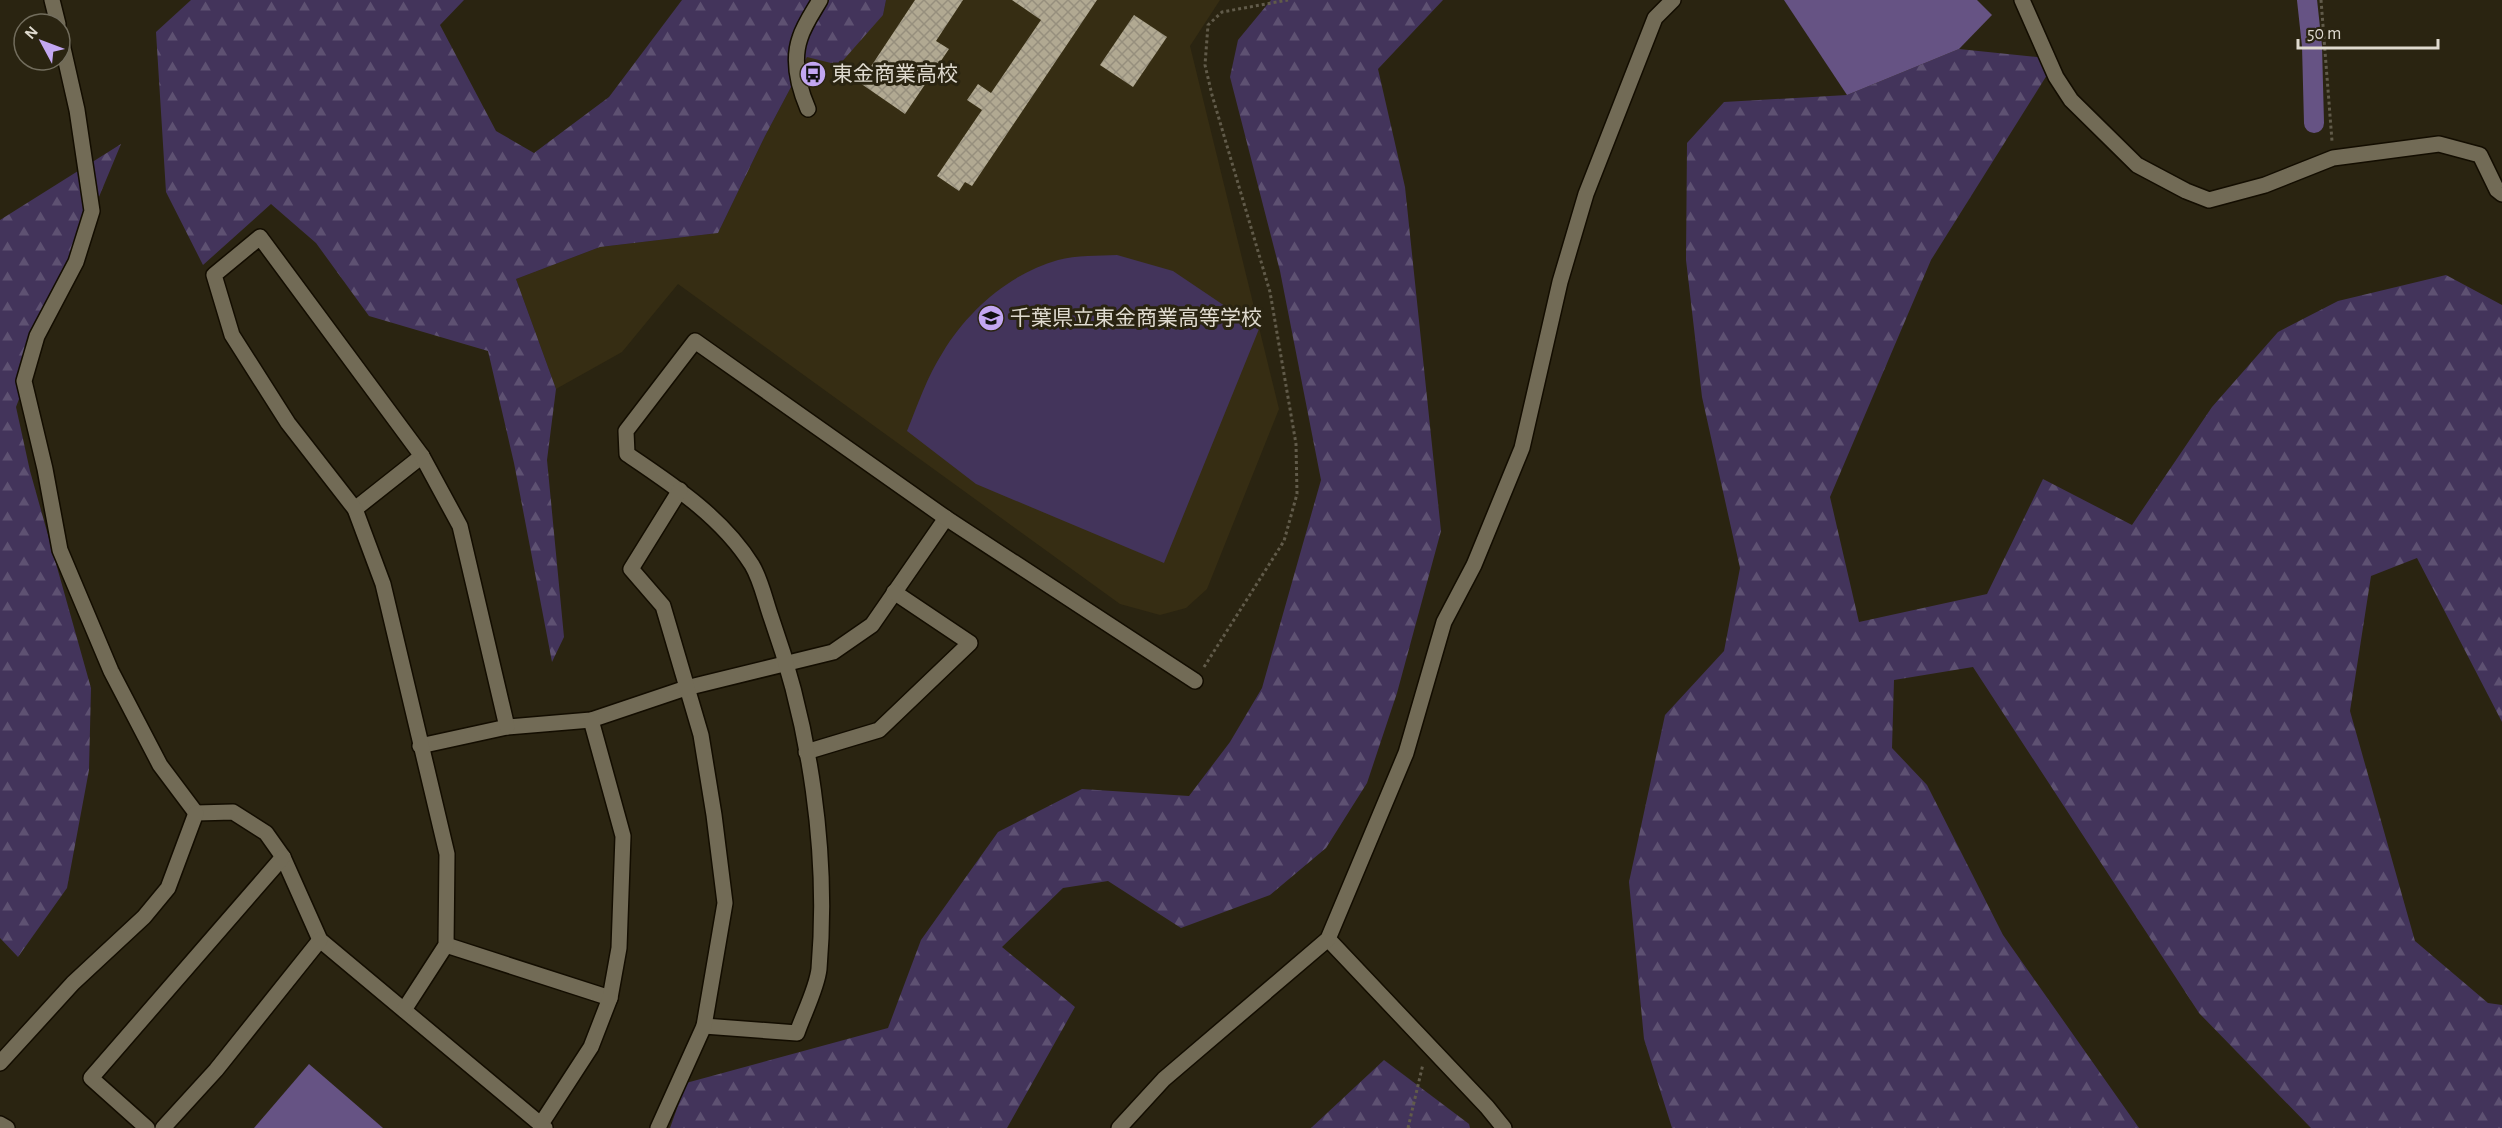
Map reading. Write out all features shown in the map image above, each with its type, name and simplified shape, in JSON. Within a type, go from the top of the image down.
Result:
[{"type":"street","points":[[808,109],[799,87],[797,55],[800,39],[819,0]]},
{"type":"street","points":[[1119,1128],[1164,1079],[1328,939],[1406,753],[1444,622],[1474,565],[1522,448],[1560,282],[1586,194],[1655,18],[1673,0]]},
{"type":"street","points":[[2022,0],[2056,77],[2071,100],[2137,165],[2186,191],[2209,200],[2265,185],[2333,158],[2439,144],[2480,155],[2502,194]]},
{"type":"street","points":[[68,72],[77,110],[92,211],[76,262],[38,336],[24,381],[45,469],[60,550],[116,681],[160,765],[196,813]]},
{"type":"street","points":[[405,1010],[446,945],[447,854],[383,584],[355,509],[288,423],[232,335],[214,274],[260,237],[422,456],[460,526],[507,727]]},
{"type":"street","points":[[704,1026],[797,1034],[819,972],[822,859],[806,752],[787,662],[752,566],[722,528],[680,490],[627,454],[626,431],[695,341],[946,518],[1195,681]]},
{"type":"street","points":[[355,509],[422,456]]},
{"type":"street","points":[[658,1128],[704,1026],[725,903],[701,735],[663,606],[631,569],[680,490]]},
{"type":"street","points":[[420,746],[507,727],[591,720],[686,688],[833,652],[872,625],[946,518]]},
{"type":"street","points":[[806,752],[879,730],[970,643],[894,592]]},
{"type":"street","points":[[196,813],[233,812],[266,834],[283,857],[320,940],[543,1126],[591,1047],[610,998],[619,948],[623,836],[591,720]]},
{"type":"street","points":[[0,1063],[73,983],[144,918],[168,888],[196,813]]},
{"type":"street","points":[[147,1128],[91,1078],[283,857]]},
{"type":"street","points":[[1328,939],[1488,1107],[1504,1128]]},
{"type":"street","points":[[162,1128],[216,1070],[320,940]]},
{"type":"street","points":[[446,945],[610,998]]},
{"type":"street","points":[[0,1124],[7,1128]]},
{"type":"path","points":[[1195,681],[1284,541],[1297,494],[1296,444],[1270,292],[1205,65],[1208,25],[1222,12],[1288,0]]},
{"type":"path","points":[[2321,0],[2333,158]]},
{"type":"path","points":[[1408,1128],[1429,1045]]},
{"type":"shaded area","name":"千葉県立東金商業高等学校","points":[[886,0],[1220,0],[1190,46],[1279,409],[1207,589],[1186,608],[1160,615],[1120,604],[678,284],[622,352],[556,389],[516,279],[600,247],[718,233],[765,136],[807,57],[883,15]]},
{"type":"shaded area","points":[[1784,0],[1977,0],[1992,15],[1959,49],[1847,95]]},
{"type":"shaded area","points":[[309,1064],[383,1128],[254,1128]]},
{"type":"green space","points":[[191,0],[464,0],[440,25],[496,131],[534,153],[609,97],[682,0],[886,0],[883,15],[839,65],[807,57],[765,136],[718,233],[600,247],[516,279],[556,389],[547,460],[564,637],[552,662],[514,463],[488,351],[369,316],[316,243],[271,204],[203,265],[166,192],[156,32]]},
{"type":"green space","points":[[1271,0],[1443,0],[1378,69],[1405,187],[1441,531],[1397,693],[1367,783],[1326,848],[1270,895],[1181,928],[1108,881],[1063,888],[1002,947],[1075,1007],[1007,1128],[670,1128],[686,1083],[888,1028],[921,940],[998,832],[1082,789],[1189,796],[1230,742],[1262,688],[1321,480],[1280,271],[1230,77],[1238,40]]},
{"type":"green space","points":[[1959,49],[2057,59],[1931,260],[1830,497],[1859,622],[1987,594],[2043,479],[2132,525],[2212,407],[2278,332],[2338,301],[2446,275],[2502,305],[2502,722],[2417,558],[2371,576],[2350,711],[2415,941],[2488,1003],[2502,1005],[2502,1128],[2311,1128],[2199,1013],[1973,667],[1894,680],[1892,748],[1927,785],[2003,935],[2139,1128],[1672,1128],[1644,1039],[1629,882],[1665,715],[1724,651],[1740,568],[1702,397],[1686,260],[1687,143],[1724,102],[1847,95]]},
{"type":"green space","points":[[121,144],[66,276],[16,407],[30,471],[91,688],[89,770],[67,888],[18,957],[0,938],[0,220]]},
{"type":"green space","points":[[1117,255],[1173,271],[1259,329],[1164,563],[976,484],[907,431],[937,361],[965,322],[992,295],[1024,274],[1058,260],[1080,256]]},
{"type":"green space","points":[[1384,1060],[1469,1124],[1470,1128],[1311,1128]]},
{"type":"building","points":[[915,0],[963,0],[936,41],[949,49],[905,114],[860,83]]},
{"type":"building","points":[[1012,0],[1097,0],[972,186],[965,182],[959,191],[937,176],[982,110],[967,100],[978,84],[991,93],[1041,20]]},
{"type":"building","points":[[1134,15],[1167,37],[1133,87],[1100,65]]},
{"type":"waterway","points":[[2307,0],[2312,46],[2314,123]]},
{"type":"place","name":"東金商業高校","points":[[813,74]]},
{"type":"place","name":"千葉県立東金商業高等学校","points":[[991,318]]}]
